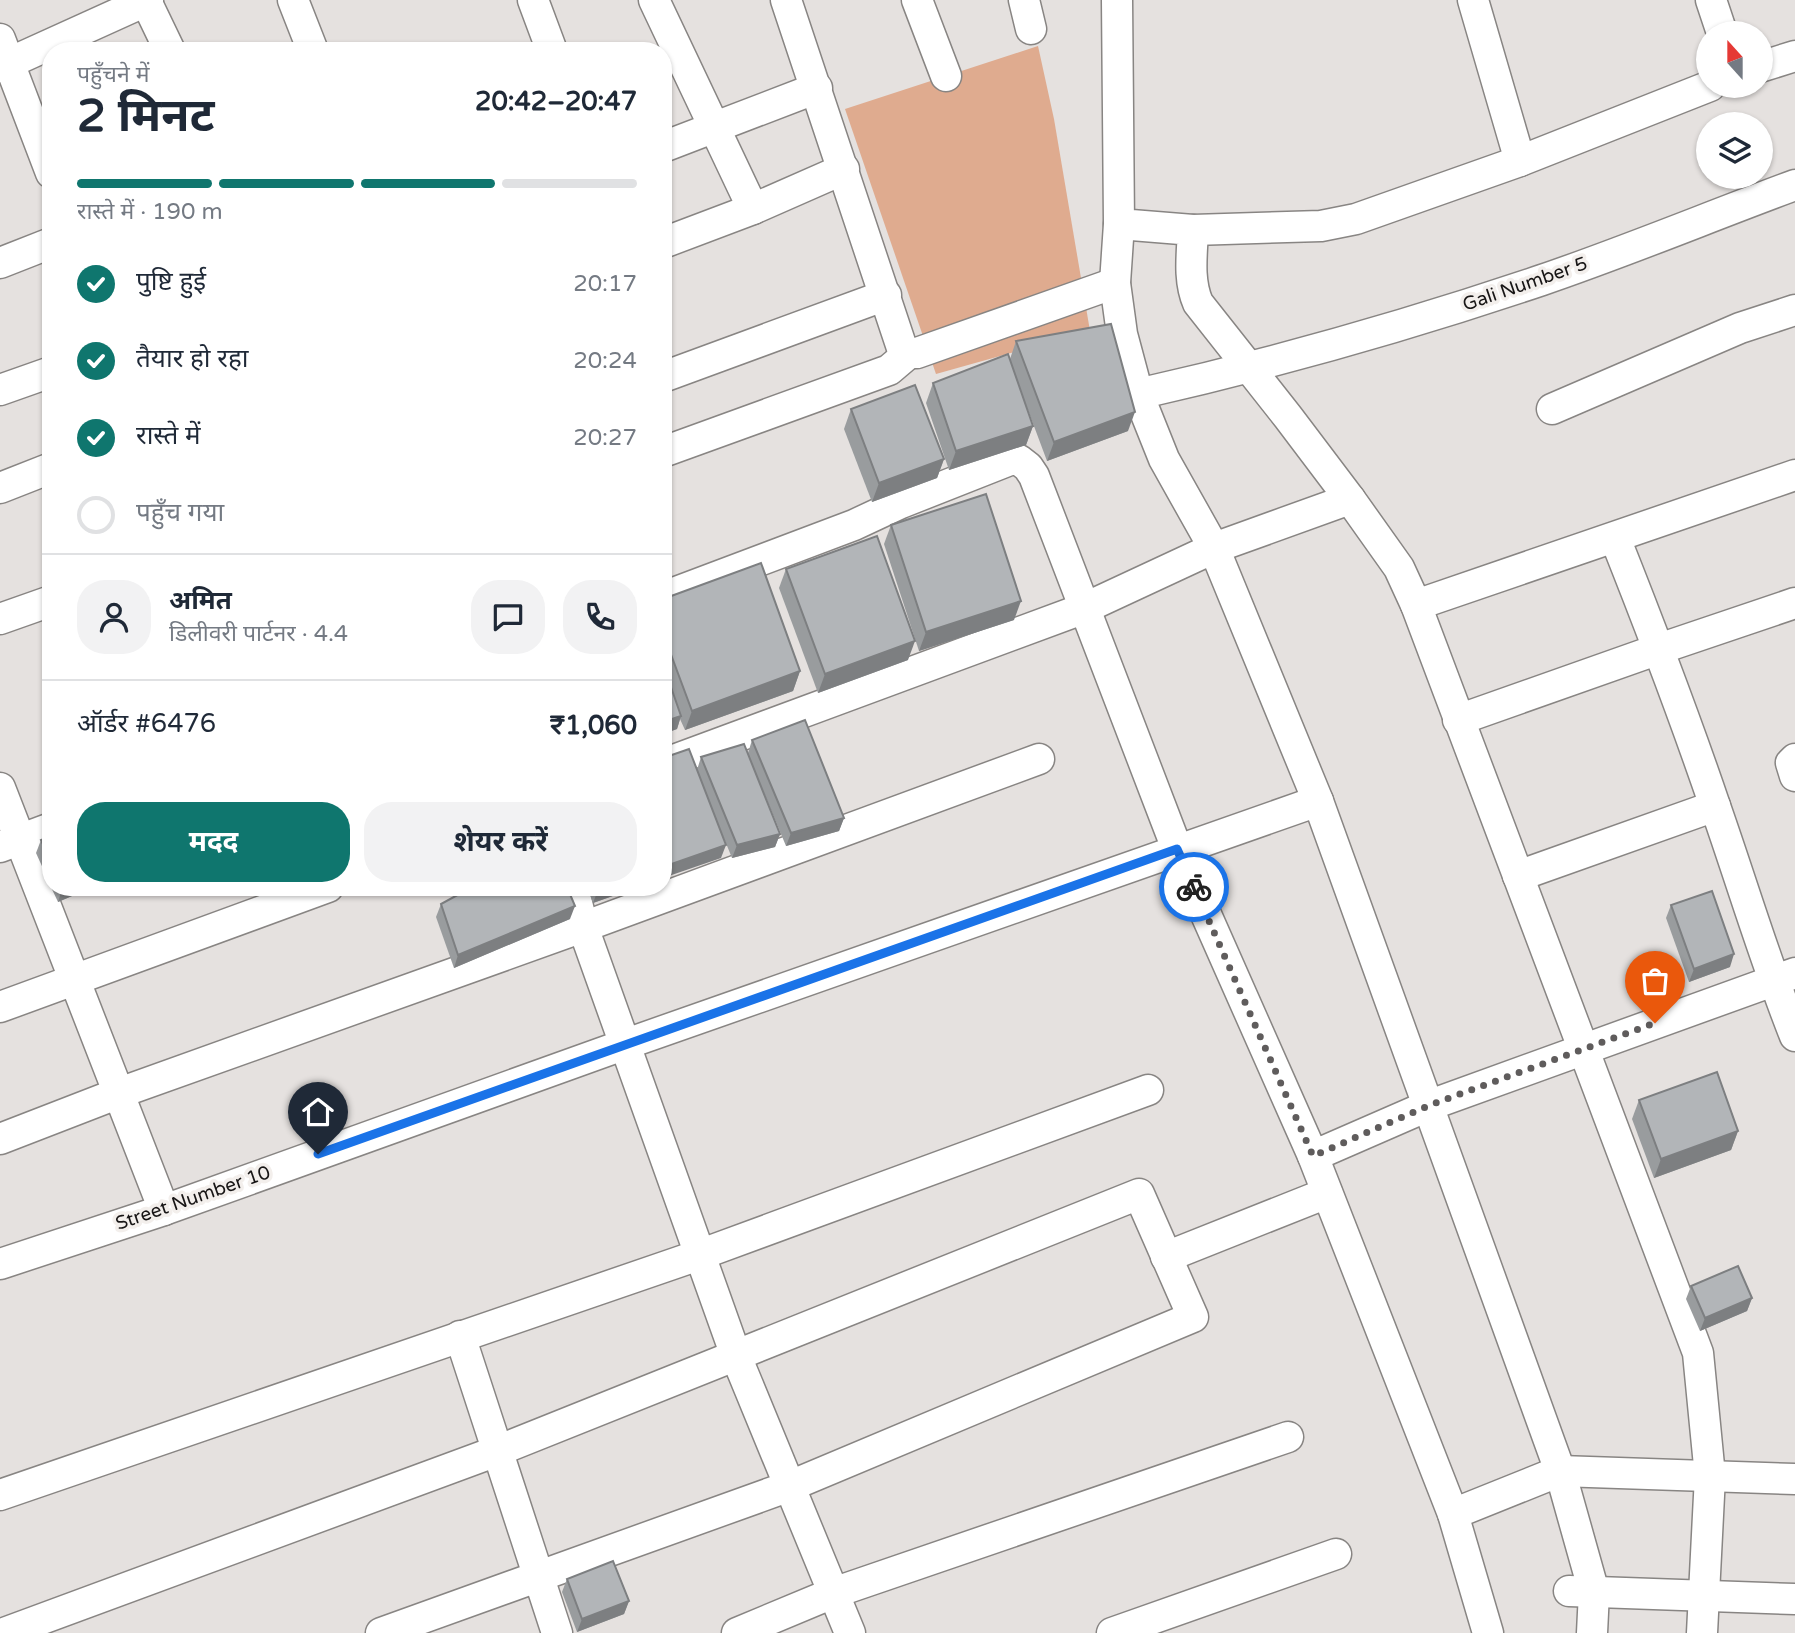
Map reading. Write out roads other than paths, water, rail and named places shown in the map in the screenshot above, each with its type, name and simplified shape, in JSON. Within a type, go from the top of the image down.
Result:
[{"type":"street","points":[[293,0],[309,42]]},
{"type":"street","points":[[533,0],[549,42]]},
{"type":"street","points":[[654,0],[753,209]]},
{"type":"street","points":[[786,0],[886,295],[901,347],[909,353],[917,353],[1115,283]]},
{"type":"street","points":[[917,0],[946,76]]},
{"type":"street","points":[[1024,0],[1031,29]]},
{"type":"street","points":[[1117,0],[1119,224],[1115,283],[1122,334],[1138,394],[1164,459],[1214,548],[1318,801],[1430,1105],[1560,1471],[1581,1591],[1592,1633]]},
{"type":"street","points":[[1473,0],[1520,161]]},
{"type":"street","points":[[1711,0],[1718,21]]},
{"type":"street","points":[[42,151],[3,56],[147,1],[166,42]]},
{"type":"street","points":[[1773,63],[1795,56]]},
{"type":"street","points":[[672,143],[817,88]]},
{"type":"street","points":[[1119,224],[1193,230],[1294,228],[1356,219],[1520,161],[1696,92]]},
{"type":"street","points":[[672,240],[753,209],[844,169]]},
{"type":"street","name":"Gali Number 5","points":[[1138,394],[1250,369],[1542,280],[1795,185]]},
{"type":"street","points":[[1193,230],[1193,292],[1206,316],[1350,499],[1399,568],[1416,605],[1698,1353],[1710,1476],[1702,1633]]},
{"type":"street","points":[[0,263],[42,247]]},
{"type":"street","points":[[672,374],[886,295]]},
{"type":"street","points":[[1552,409],[1740,328],[1795,310]]},
{"type":"street","points":[[672,449],[889,370],[909,353]]},
{"type":"street","points":[[0,390],[42,375]]},
{"type":"street","points":[[672,594],[854,525],[901,503],[1010,460],[1020,460],[1028,467],[1034,476],[1177,849],[1313,1156],[1453,1514],[1488,1633]]},
{"type":"street","points":[[0,488],[42,472]]},
{"type":"street","points":[[1416,605],[1795,475]]},
{"type":"street","points":[[672,761],[1085,608],[1214,548],[1350,499]]},
{"type":"street","points":[[1615,538],[1659,649],[1715,806],[1784,977],[1795,1036]]},
{"type":"street","points":[[1458,720],[1795,603]]},
{"type":"street","points":[[0,619],[42,604]]},
{"type":"street","points":[[672,894],[1039,759]]},
{"type":"street","points":[[1795,759],[1791,763],[1795,776]]},
{"type":"street","points":[[0,788],[10,843],[75,980],[164,1210]]},
{"type":"street","name":"Street Number 10","points":[[0,1264],[164,1210],[625,1044],[1318,801]]},
{"type":"street","points":[[1518,876],[1715,806]]},
{"type":"street","points":[[10,843],[42,831]]},
{"type":"street","points":[[0,1007],[304,896]]},
{"type":"street","points":[[575,896],[583,927],[736,1356],[850,1633]]},
{"type":"street","points":[[0,1139],[119,1093],[667,896]]},
{"type":"street","points":[[1313,1156],[1430,1105],[1784,977]]},
{"type":"street","points":[[0,1495],[699,1255],[1148,1090]]},
{"type":"street","points":[[1167,1257],[1327,1193]]},
{"type":"street","points":[[4,1633],[497,1451],[1139,1194],[1193,1317],[790,1486],[381,1633]]},
{"type":"street","points":[[460,1336],[557,1633]]},
{"type":"street","points":[[737,1633],[833,1593],[1288,1437]]},
{"type":"street","points":[[1453,1514],[1560,1471],[1795,1479]]},
{"type":"street","points":[[1112,1633],[1336,1554]]},
{"type":"street","points":[[1581,1591],[1795,1599]]}]
